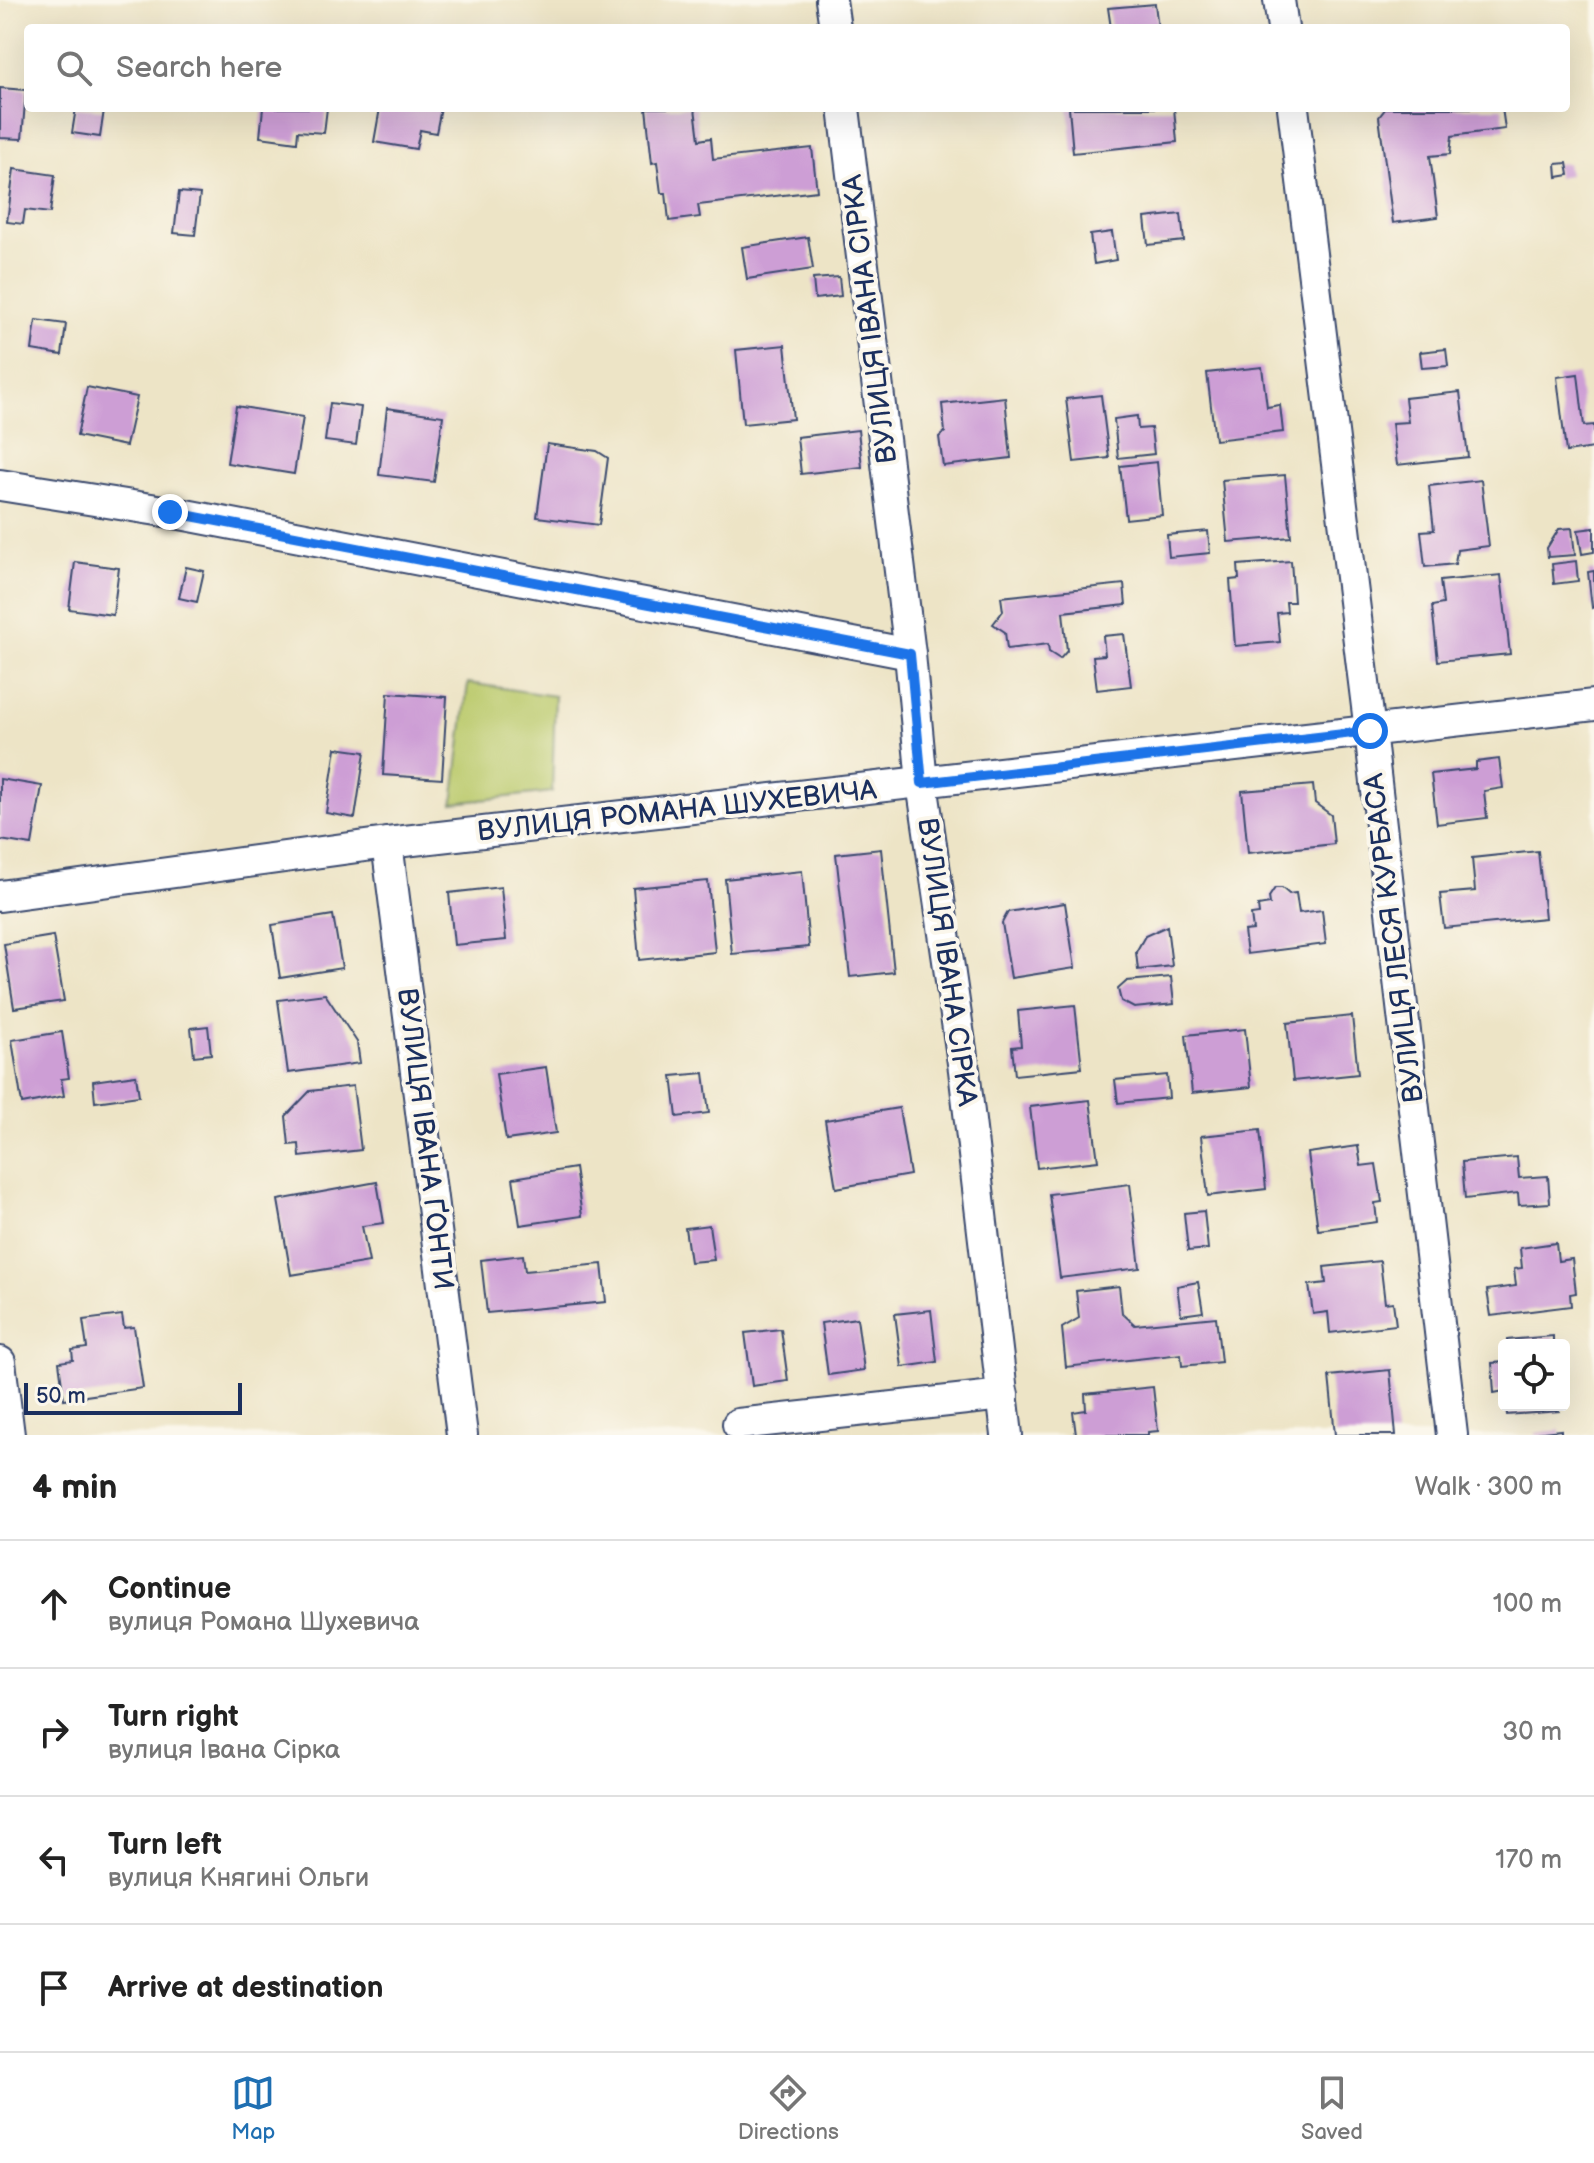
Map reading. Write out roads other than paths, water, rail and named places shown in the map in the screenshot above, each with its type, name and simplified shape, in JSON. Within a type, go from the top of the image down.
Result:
[{"type":"street","points":[[831,0],[834,24]]},
{"type":"street","points":[[1279,0],[1282,24]]},
{"type":"street","name":"ВУЛИЦЯ ІВАНА СІРКА","points":[[844,112],[910,654],[922,783],[964,1070],[1007,1435]]},
{"type":"street","name":"ВУЛИЦЯ ЛЕСЯ КУРБАСА","points":[[1293,112],[1452,1435]]},
{"type":"street","points":[[0,485],[170,512],[910,654]]},
{"type":"street","name":"ВУЛИЦЯ РОМАНА ШУХЕВИЧА","points":[[0,896],[387,843],[1594,705]]},
{"type":"street","name":"ВУЛИЦЯ ІВАНА ҐОНТИ","points":[[387,843],[462,1435]]},
{"type":"street","points":[[0,1362],[9,1435]]},
{"type":"street","points":[[738,1424],[1003,1395]]}]
